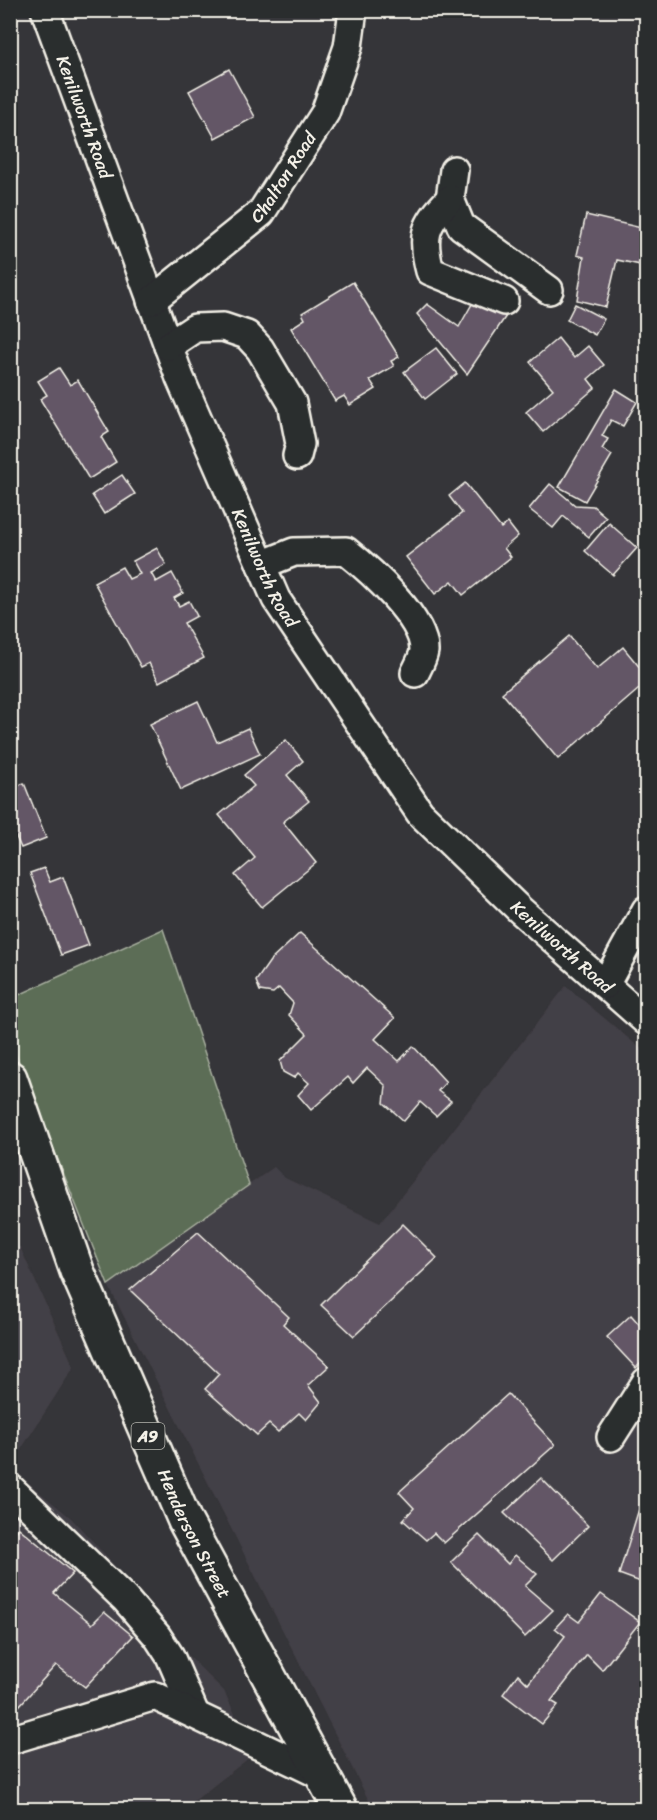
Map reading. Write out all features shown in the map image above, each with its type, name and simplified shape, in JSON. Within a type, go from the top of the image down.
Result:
[{"type":"main road","name":"Henderson Street","points":[[10,1078],[77,1271],[185,1521],[339,1809]]},
{"type":"street","name":"Kenilworth Road","points":[[45,10],[168,346],[276,598],[420,813],[520,910],[646,1021]]},
{"type":"street","name":"Chalton Road","points":[[151,301],[261,213],[326,113],[348,47],[353,10]]},
{"type":"street","points":[[454,170],[450,199],[461,226],[549,290]]},
{"type":"street","points":[[450,199],[433,216],[424,246],[430,272],[504,301]]},
{"type":"street","points":[[168,346],[195,328],[223,327],[246,335],[260,349],[292,403],[300,444],[297,456]]},
{"type":"street","points":[[261,565],[294,552],[346,551],[380,579],[418,627],[424,652],[415,673]]},
{"type":"street","points":[[605,985],[646,910]]},
{"type":"street","points":[[611,1437],[646,1382]]},
{"type":"street","points":[[10,1488],[125,1599],[157,1636],[170,1656],[195,1714]]},
{"type":"street","points":[[10,1740],[155,1696],[323,1776]]},
{"type":"shaded area","points":[[566,986],[646,1053],[646,1809],[373,1809],[108,1285],[274,1167],[285,1178],[380,1223]]},
{"type":"shaded area","points":[[11,1245],[20,1247],[74,1367],[11,1465]]},
{"type":"shaded area","points":[[10,1468],[71,1518],[109,1559],[138,1606],[224,1691],[254,1754],[184,1809],[11,1809]]},
{"type":"green space","points":[[163,929],[249,1185],[108,1285],[11,1042],[10,999]]},
{"type":"building","points":[[229,69],[255,117],[215,138],[189,91]]},
{"type":"building","points":[[586,215],[646,229],[645,266],[617,260],[606,307],[577,300],[584,257],[577,255]]},
{"type":"building","points":[[353,282],[399,357],[391,361],[394,366],[370,380],[376,389],[350,405],[344,396],[335,401],[291,328],[305,319],[302,313]]},
{"type":"building","points":[[476,297],[508,313],[467,374],[417,314],[427,304],[459,327]]},
{"type":"building","points":[[575,304],[604,319],[595,335],[567,320]]},
{"type":"building","points":[[558,338],[574,358],[588,346],[604,365],[588,379],[595,388],[543,432],[526,412],[553,389],[530,362]]},
{"type":"building","points":[[436,348],[457,374],[425,399],[404,372]]},
{"type":"building","points":[[59,368],[70,385],[78,380],[109,432],[101,437],[116,462],[89,479],[40,399],[47,395],[38,381]]},
{"type":"building","points":[[616,389],[637,402],[623,426],[611,420],[602,436],[608,439],[602,449],[612,455],[585,501],[559,487]]},
{"type":"building","points":[[122,475],[135,494],[104,514],[92,495]]},
{"type":"building","points":[[465,483],[501,528],[508,523],[518,536],[504,548],[511,557],[463,595],[452,581],[435,594],[406,557],[462,513],[449,496]]},
{"type":"building","points":[[550,484],[575,505],[593,506],[606,517],[589,537],[563,516],[553,528],[529,509]]},
{"type":"building","points":[[609,523],[637,548],[613,575],[585,551]]},
{"type":"building","points":[[157,548],[166,565],[151,573],[156,582],[172,573],[183,593],[174,598],[179,606],[189,601],[197,616],[184,623],[204,658],[159,682],[149,663],[141,667],[94,582],[122,567],[129,579],[140,574],[133,561]]},
{"type":"building","points":[[569,636],[597,669],[623,647],[646,675],[646,683],[558,759],[502,693]]},
{"type":"building","points":[[198,701],[217,742],[248,728],[260,754],[181,790],[150,724]]},
{"type":"building","points":[[286,740],[303,761],[287,775],[309,801],[283,822],[316,863],[262,907],[235,875],[255,858],[219,815],[254,786],[244,775]]},
{"type":"building","points":[[10,777],[15,787],[24,783],[46,838],[21,848],[10,823]]},
{"type":"building","points":[[44,868],[50,882],[63,877],[89,945],[61,955],[30,873]]},
{"type":"building","points":[[300,933],[395,1018],[375,1039],[399,1061],[413,1046],[446,1082],[438,1091],[451,1101],[436,1116],[420,1102],[404,1121],[384,1103],[386,1086],[367,1068],[353,1083],[348,1077],[311,1110],[298,1095],[309,1083],[298,1073],[294,1078],[283,1072],[280,1061],[307,1034],[289,1015],[293,1003],[279,988],[273,993],[260,991],[256,981],[270,961]]},
{"type":"building","points":[[403,1224],[437,1258],[354,1336],[321,1305]]},
{"type":"building","points":[[198,1232],[289,1317],[283,1324],[329,1366],[308,1385],[321,1402],[306,1420],[299,1413],[278,1432],[269,1424],[257,1435],[205,1389],[219,1374],[130,1290]]},
{"type":"building","points":[[631,1315],[646,1332],[646,1358],[636,1368],[607,1337]]},
{"type":"building","points":[[508,1394],[555,1445],[444,1543],[434,1533],[426,1540],[403,1520],[414,1508],[399,1492]]},
{"type":"building","points":[[541,1478],[588,1526],[553,1560],[504,1513]]},
{"type":"building","points":[[646,1486],[646,1584],[619,1574]]},
{"type":"building","points":[[19,1528],[73,1573],[54,1593],[92,1624],[104,1612],[133,1636],[85,1687],[56,1665],[10,1716],[10,1539]]},
{"type":"building","points":[[479,1535],[508,1564],[515,1555],[537,1574],[525,1586],[553,1610],[525,1637],[451,1562]]},
{"type":"building","points":[[601,1594],[640,1622],[602,1670],[587,1655],[551,1701],[558,1705],[542,1724],[503,1694],[518,1674],[528,1684],[565,1636],[555,1628],[568,1614],[579,1622]]}]
